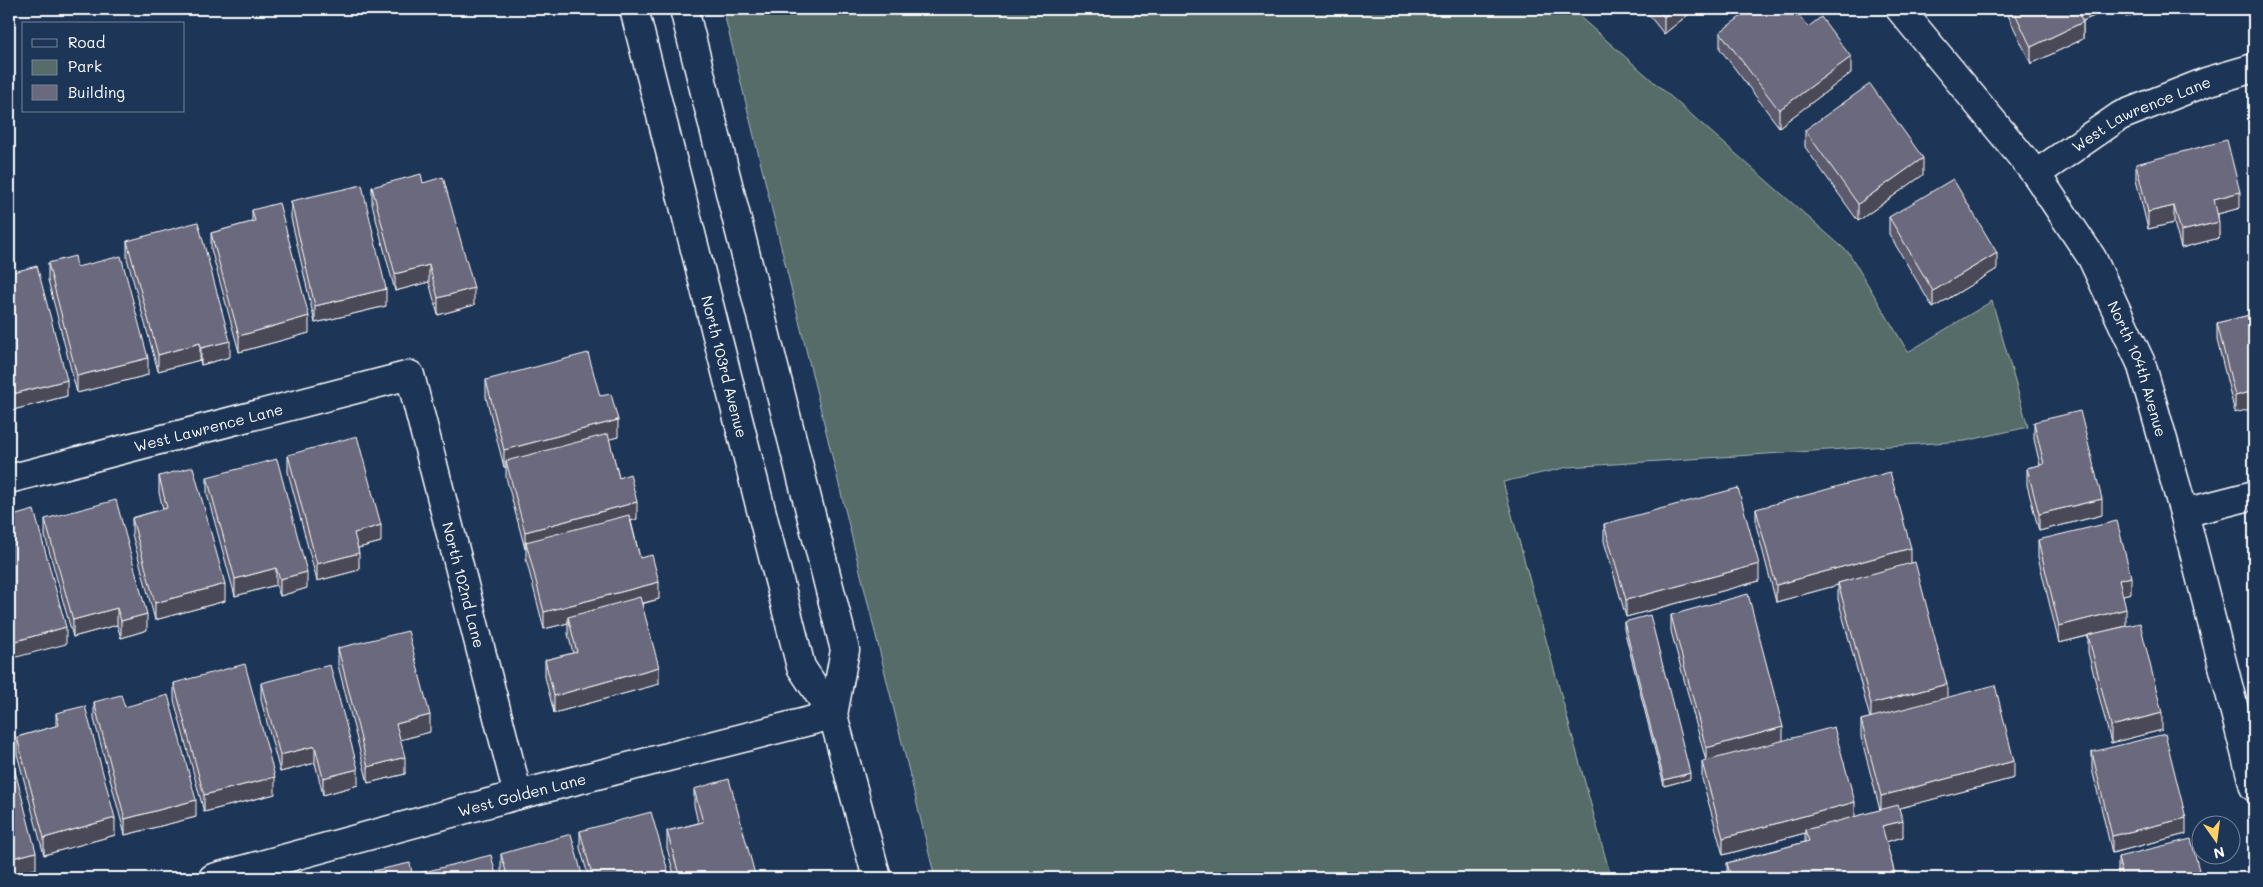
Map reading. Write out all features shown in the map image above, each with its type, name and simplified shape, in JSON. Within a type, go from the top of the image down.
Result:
[{"type":"street","name":"North 103rd Avenue","points":[[634,9],[802,667],[834,715],[877,878]]},
{"type":"street","name":"North 103rd Avenue","points":[[684,9],[845,650],[834,715]]},
{"type":"street","name":"North 104th Avenue","points":[[1900,9],[2036,174],[2092,258],[2141,364],[2184,513],[2254,786]]},
{"type":"street","name":"West Lawrence Lane","points":[[2036,174],[2120,116],[2206,82],[2254,68]]},
{"type":"street","name":"West Lawrence Lane","points":[[9,479],[410,376]]},
{"type":"street","name":"North 102nd Lane","points":[[410,376],[518,795]]},
{"type":"street","points":[[2184,513],[2254,495]]},
{"type":"street","name":"West Golden Lane","points":[[213,878],[518,795],[834,715]]},
{"type":"green space","points":[[723,9],[1575,9],[1573,11],[1849,253],[1908,352],[1992,301],[2028,427],[1965,441],[1568,467],[1503,482],[1611,878],[935,878]]},
{"type":"building","points":[[1657,9],[1674,9],[1664,17]]},
{"type":"building","points":[[1751,9],[1794,9],[1808,27],[1821,17],[1851,57],[1779,110],[1720,32]]},
{"type":"building","points":[[2013,9],[2077,9],[2083,22],[2031,47]]},
{"type":"building","points":[[1870,84],[1923,158],[1858,204],[1805,130]]},
{"type":"building","points":[[2227,140],[2240,192],[2214,199],[2219,222],[2181,231],[2174,206],[2148,212],[2136,164]]},
{"type":"building","points":[[421,174],[423,183],[443,177],[474,288],[438,298],[429,265],[395,274],[372,187]]},
{"type":"building","points":[[1953,179],[1997,253],[1933,291],[1889,217]]},
{"type":"building","points":[[362,185],[386,289],[315,306],[291,201]]},
{"type":"building","points":[[279,203],[309,316],[239,336],[211,233],[255,221],[252,210]]},
{"type":"building","points":[[198,222],[230,341],[201,348],[200,343],[158,355],[127,241]]},
{"type":"building","points":[[75,256],[77,267],[121,256],[148,358],[77,376],[48,263]]},
{"type":"building","points":[[37,266],[67,380],[9,395],[9,284],[12,283],[9,273]]},
{"type":"building","points":[[2254,314],[2254,391],[2235,396],[2217,323]]},
{"type":"building","points":[[588,353],[600,396],[611,394],[618,420],[504,450],[486,380]]},
{"type":"building","points":[[2080,411],[2102,499],[2039,514],[2027,468],[2044,464],[2034,422]]},
{"type":"building","points":[[608,434],[619,478],[630,474],[637,502],[525,532],[506,461]]},
{"type":"building","points":[[357,436],[381,525],[354,533],[359,553],[317,564],[288,455]]},
{"type":"building","points":[[277,459],[307,572],[280,579],[276,568],[235,579],[207,477]]},
{"type":"building","points":[[193,467],[225,584],[155,603],[132,518],[167,508],[159,476]]},
{"type":"building","points":[[1890,472],[1911,548],[1776,585],[1756,509]]},
{"type":"building","points":[[1738,488],[1759,564],[1626,600],[1604,524]]},
{"type":"building","points":[[116,500],[147,614],[121,621],[117,608],[73,620],[45,519]]},
{"type":"building","points":[[34,510],[66,627],[9,643],[9,517]]},
{"type":"building","points":[[629,515],[640,558],[652,555],[659,582],[544,612],[526,542]]},
{"type":"building","points":[[2117,521],[2131,577],[2119,580],[2126,609],[2059,626],[2038,540]]},
{"type":"building","points":[[1915,562],[1947,684],[1871,704],[1838,583]]},
{"type":"building","points":[[1748,594],[1783,727],[1706,748],[1671,615]]},
{"type":"building","points":[[640,597],[659,667],[554,696],[545,660],[577,652],[568,617]]},
{"type":"building","points":[[1650,615],[1690,773],[1664,780],[1624,622]]},
{"type":"building","points":[[2140,623],[2162,713],[2111,726],[2088,635]]},
{"type":"building","points":[[408,631],[430,715],[396,724],[405,757],[368,767],[338,648]]},
{"type":"building","points":[[245,664],[275,777],[204,795],[174,683]]},
{"type":"building","points":[[330,665],[358,769],[323,778],[315,746],[280,755],[261,683]]},
{"type":"building","points":[[1995,685],[2014,761],[1881,796],[1861,720]]},
{"type":"building","points":[[121,695],[125,707],[168,695],[196,800],[125,819],[94,702]]},
{"type":"building","points":[[85,706],[115,818],[44,838],[17,737],[59,725],[56,713]]},
{"type":"building","points":[[1834,727],[1855,802],[1723,838],[1702,762]]},
{"type":"building","points":[[2165,734],[2186,818],[2112,836],[2092,752]]},
{"type":"building","points":[[13,763],[36,852],[9,859],[9,764]]},
{"type":"building","points":[[729,779],[756,878],[680,878],[667,831],[703,822],[694,789]]},
{"type":"building","points":[[1898,805],[1903,821],[1882,826],[1896,878],[1731,878],[1727,863],[1809,841],[1805,830]]},
{"type":"building","points":[[651,812],[670,878],[593,878],[580,831]]},
{"type":"building","points":[[571,834],[583,878],[508,878],[501,854]]},
{"type":"building","points":[[2190,839],[2190,864],[2197,864],[2201,878],[2123,878],[2118,857]]},
{"type":"building","points":[[491,855],[497,878],[422,878],[420,873]]},
{"type":"building","points":[[410,863],[413,878],[375,878],[373,871]]}]
